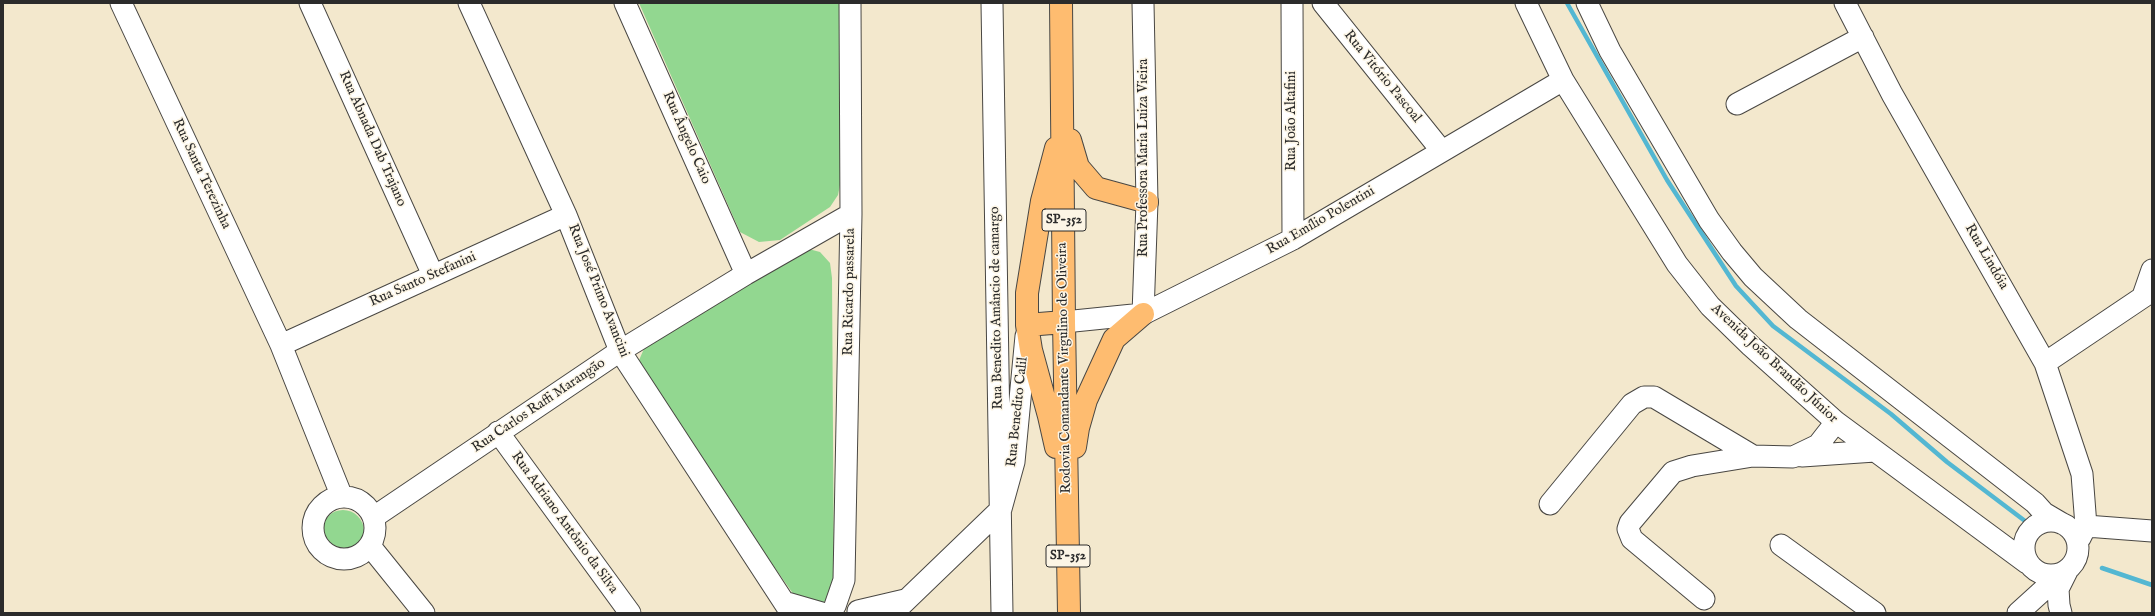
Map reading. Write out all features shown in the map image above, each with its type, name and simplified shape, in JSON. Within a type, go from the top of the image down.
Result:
[{"type":"highway","name":"Rodovia Comandante Virgulino de Oliveira","points":[[1061,3],[1064,118],[1066,500],[1069,613]]},
{"type":"highway","points":[[1064,118],[1078,167],[1096,188],[1147,202]]},
{"type":"highway","points":[[1064,118],[1042,201],[1026,293],[1027,325],[1031,350],[1049,416],[1066,500]]},
{"type":"highway","points":[[1066,500],[1078,428],[1086,400],[1114,339],[1143,314]]},
{"type":"highway","points":[[1027,325],[1064,322]]},
{"type":"street","name":"Rua Santa Terezinha","points":[[121,3],[281,345],[342,497]]},
{"type":"street","name":"Rua Abnada Dab Trajano","points":[[310,3],[433,276]]},
{"type":"street","name":"Rua José Primo Avancini","points":[[469,3],[566,215],[620,351],[787,608],[843,611]]},
{"type":"street","name":"Rua Ângelo Caio","points":[[625,3],[746,274]]},
{"type":"street","name":"Rua Ricardo passarela","points":[[843,611],[851,214],[850,3]]},
{"type":"street","name":"Rua Benedito Amâncio de camargo","points":[[992,3],[1002,613]]},
{"type":"street","name":"Rua Professora Maria Luiza Vieira","points":[[1143,3],[1147,202],[1143,314]]},
{"type":"street","name":"Rua João Altafini","points":[[1292,3],[1293,239]]},
{"type":"street","name":"Rua Vitório Pascoal","points":[[1322,3],[1441,150]]},
{"type":"street","name":"Avenida João Brandão Júnior","points":[[1526,3],[1563,80],[1677,264],[1710,306],[1751,346],[1836,422],[2030,566]]},
{"type":"street","points":[[1587,3],[1610,51],[1709,220],[1732,252],[1753,277],[1798,319],[2035,503],[2044,513],[2061,523],[2075,535],[2152,531]]},
{"type":"street","name":"Rua Lindóia","points":[[1845,3],[1892,94],[2045,363],[2082,474],[2082,534]]},
{"type":"street","points":[[1737,104],[1863,37]]},
{"type":"street","name":"Rua Emílio Polentini","points":[[1064,322],[1143,314],[1293,239],[1441,150],[1563,80]]},
{"type":"street","name":"Rua Carlos Raffi Marangão","points":[[374,517],[620,351],[746,274],[851,214]]},
{"type":"street","name":"Rua Santo Stefanini","points":[[281,345],[566,215]]},
{"type":"street","points":[[2045,363],[2148,294],[2152,270]]},
{"type":"street","name":"Rua Benedito Calil","points":[[1001,509],[1014,462],[1027,325]]},
{"type":"street","points":[[1550,504],[1632,404],[1644,397],[1654,397],[1753,456]]},
{"type":"street","points":[[1793,457],[1818,445],[1836,422]]},
{"type":"street","name":"Rua Adriano Antônio da Silva","points":[[498,432],[630,613]]},
{"type":"street","points":[[1704,599],[1632,539],[1628,529],[1630,523],[1673,472],[1692,466],[1753,456],[1793,457],[1875,451]]},
{"type":"street","points":[[342,497],[352,498],[369,508],[374,517],[375,532],[370,546],[362,554],[353,558],[343,560],[328,555],[317,544],[313,534],[313,524],[316,514],[322,505],[331,499],[342,497]]},
{"type":"street","points":[[843,611],[899,607],[1001,509]]},
{"type":"street","points":[[2061,523],[2052,521],[2042,522],[2033,527],[2027,534],[2023,544],[2024,554],[2030,566],[2042,575],[2052,576],[2064,573]]},
{"type":"street","points":[[2018,613],[2074,564],[2078,554],[2082,534]]},
{"type":"street","points":[[1781,545],[1875,613]]},
{"type":"street","points":[[370,546],[424,613]]},
{"type":"street","points":[[2014,613],[2030,566]]},
{"type":"street","points":[[2061,613],[2058,605],[2058,589],[2064,573]]},
{"type":"green space","points":[[639,3],[842,3],[841,180],[838,195],[830,207],[780,240],[759,242],[740,232]]},
{"type":"green space","points":[[805,248],[820,252],[830,263],[832,278],[834,587],[830,596],[824,602],[810,604],[794,595],[645,384],[637,365],[646,344]]},
{"type":"green space","points":[[339,510],[347,510],[355,513],[361,519],[364,531],[361,543],[355,549],[347,552],[339,552],[331,549],[325,543],[322,535],[322,527],[325,519],[331,513]]},
{"type":"waterway","points":[[1567,3],[1667,180],[1736,286],[1773,326],[1891,414],[1947,462],[2025,521]]},
{"type":"waterway","points":[[2102,568],[2152,585]]}]
